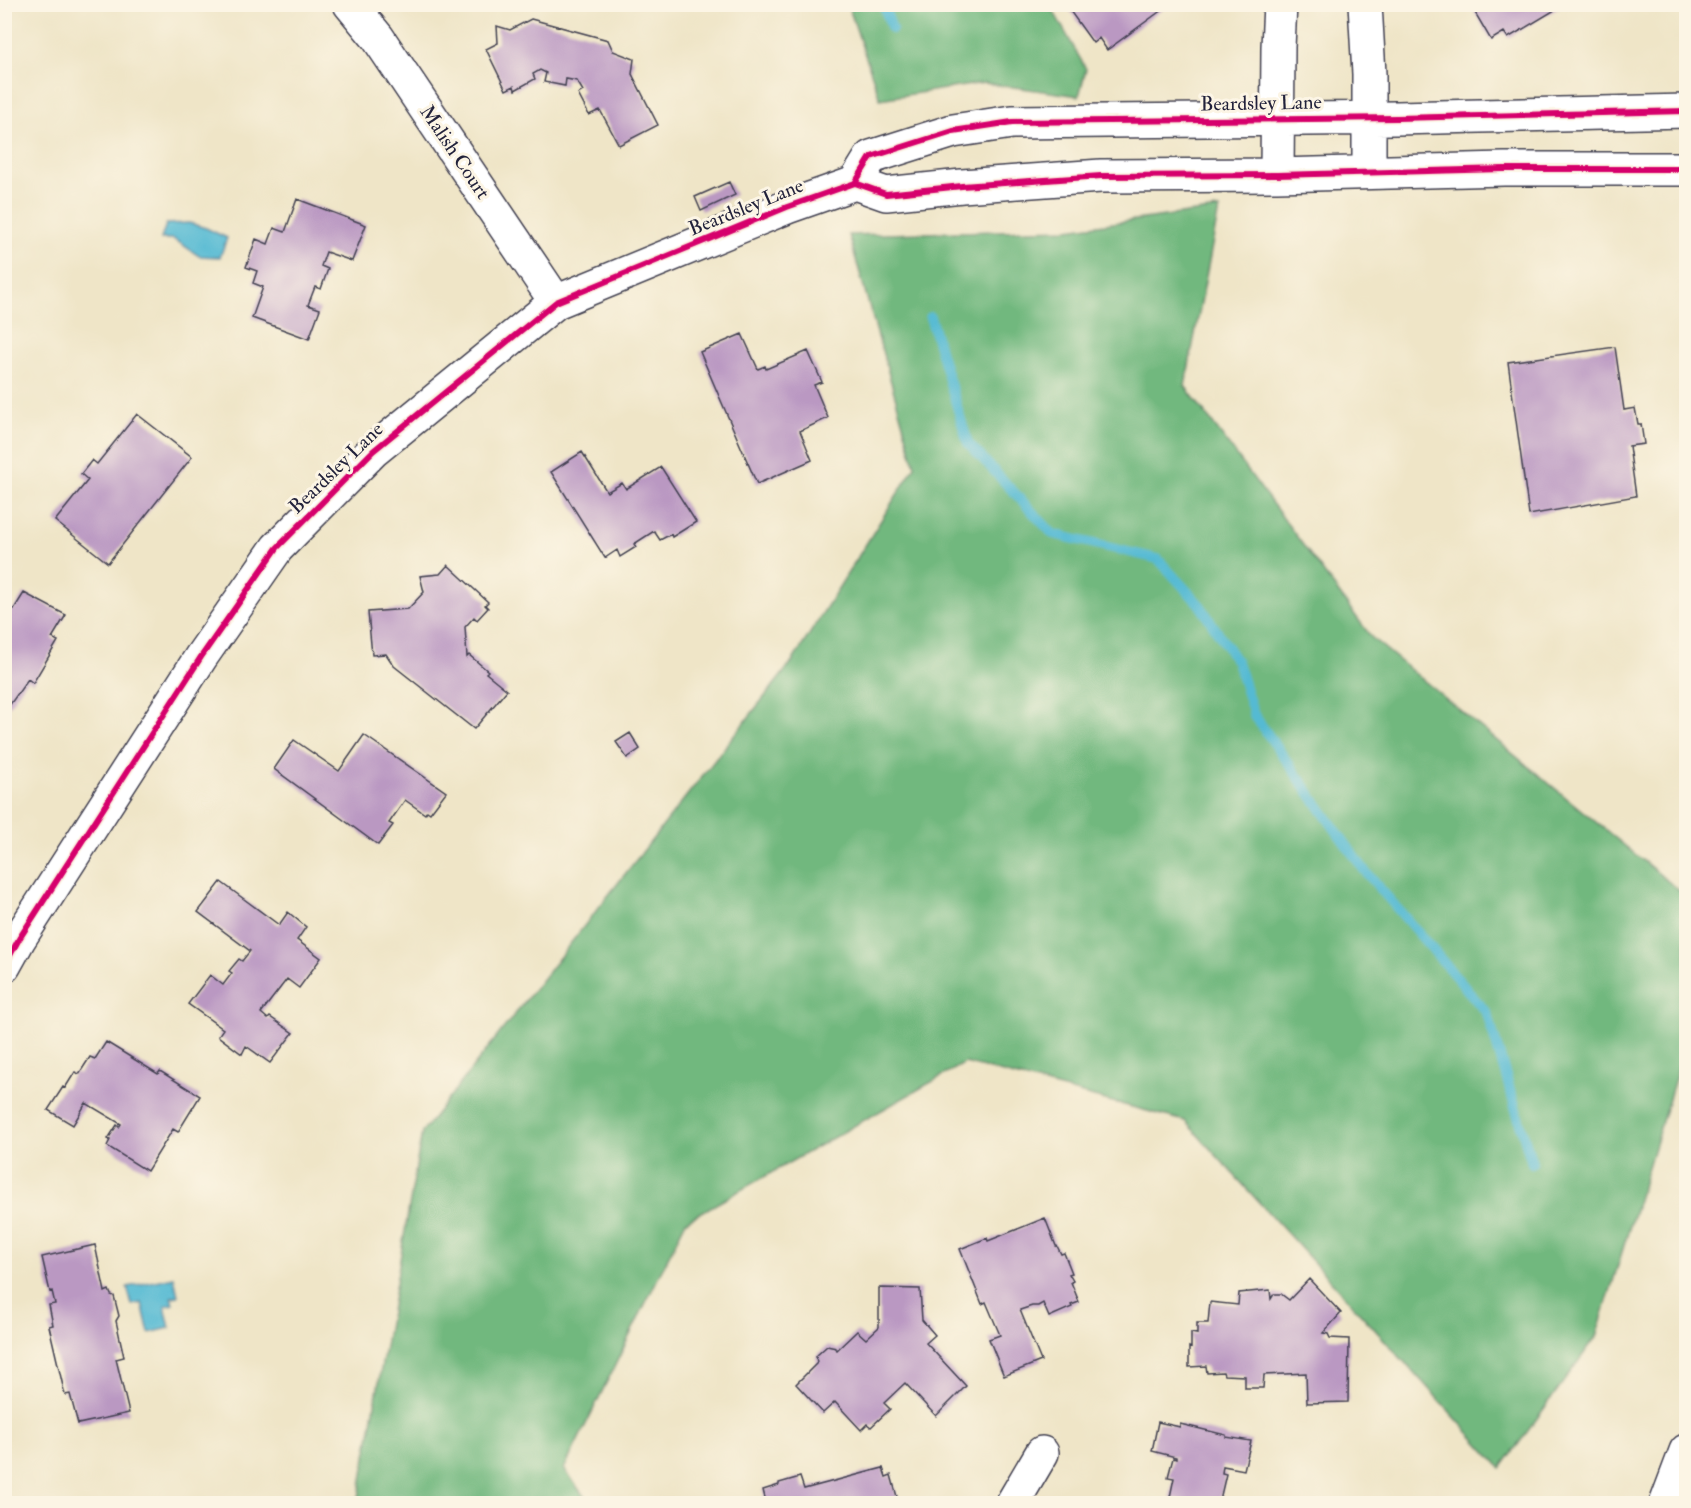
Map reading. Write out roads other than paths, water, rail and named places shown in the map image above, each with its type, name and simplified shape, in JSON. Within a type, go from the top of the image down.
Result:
[{"type":"street","name":"Malish Court","points":[[350,4],[378,38],[556,302]]},
{"type":"street","points":[[1277,175],[1280,4]]},
{"type":"street","points":[[1365,4],[1370,117],[1369,172]]},
{"type":"street","name":"Beardsley Lane","points":[[4,966],[19,939],[201,657],[277,548],[373,451],[556,302],[787,207],[855,183],[871,157],[953,131],[1012,122],[1277,120],[1686,111]]},
{"type":"street","points":[[855,183],[886,194],[1101,176],[1277,175],[1504,169],[1686,169]]},
{"type":"street","points":[[1666,1503],[1686,1451]]},
{"type":"street","points":[[1012,1503],[1042,1453]]},
{"type":"water","points":[[189,223],[227,238],[220,257],[199,256],[173,239],[161,239],[166,224]]},
{"type":"water","points":[[174,1277],[178,1296],[171,1297],[173,1304],[165,1306],[170,1328],[149,1333],[142,1303],[132,1305],[127,1287]]},
{"type":"waterway","points":[[883,4],[892,29]]},
{"type":"waterway","points":[[930,317],[968,443],[1053,534],[1158,559],[1200,605],[1237,662],[1254,715],[1365,871],[1487,1013],[1532,1163]]}]
